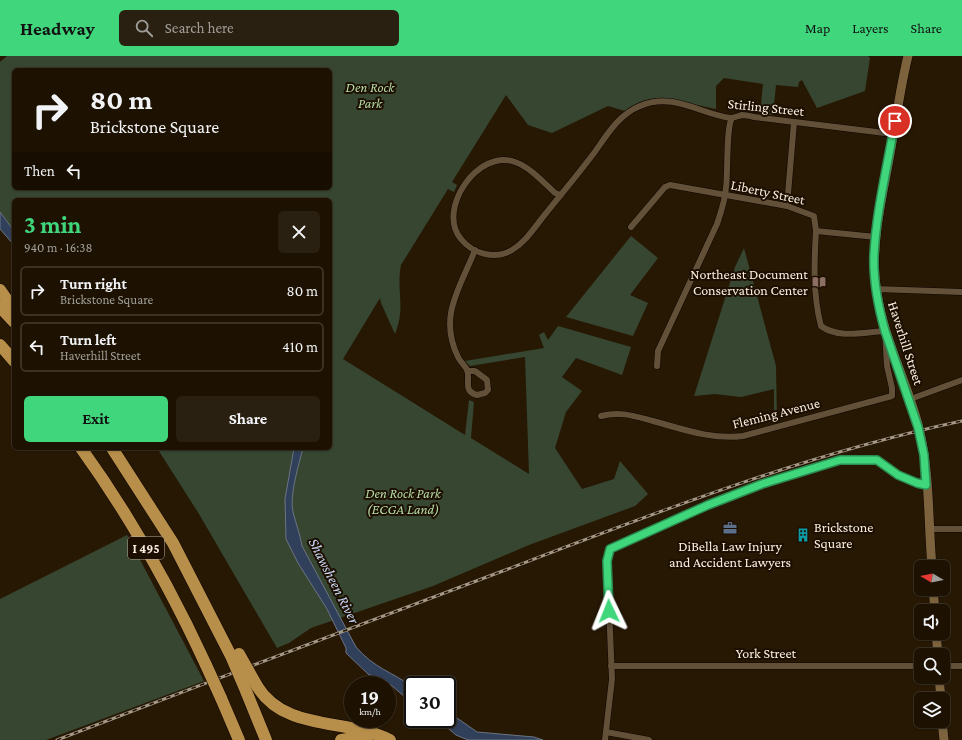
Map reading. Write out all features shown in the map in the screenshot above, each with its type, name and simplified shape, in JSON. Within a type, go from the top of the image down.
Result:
[{"type":"highway","points":[[0,290],[12,307]]},
{"type":"highway","points":[[0,307],[12,320]]},
{"type":"highway","points":[[0,345],[12,360]]},
{"type":"highway","points":[[0,353],[12,361]]},
{"type":"highway","name":"I 495","points":[[82,450],[133,526],[184,617],[221,698],[238,740]]},
{"type":"highway","name":"I 495","points":[[113,450],[152,508],[201,594],[221,619],[235,655],[252,688]]},
{"type":"highway","points":[[252,688],[266,740]]},
{"type":"highway","points":[[252,688],[275,706],[293,716],[370,731],[390,740]]},
{"type":"highway","points":[[341,740],[354,738],[367,740]]},
{"type":"main road","name":"Haverhill Street","points":[[908,56],[893,134],[874,256],[876,289],[885,331],[918,427],[924,455],[931,560]]},
{"type":"main road","points":[[943,728],[944,740]]},
{"type":"street","name":"Stirling Street","points":[[561,195],[555,193],[523,166],[514,161],[502,160],[487,162],[470,177],[459,196],[454,213],[456,229],[460,238],[481,254],[502,254],[512,250],[526,238],[561,195],[618,120],[639,106],[657,101],[677,102],[732,118],[742,116],[893,134]]},
{"type":"street","points":[[657,366],[658,351],[717,224],[725,195],[728,159],[728,126],[732,118]]},
{"type":"street","points":[[788,206],[794,122]]},
{"type":"street","name":"Liberty Street","points":[[631,227],[665,187],[670,185],[788,206],[814,216],[816,231]]},
{"type":"street","points":[[876,237],[816,231],[814,265],[818,315],[821,326],[827,331],[845,333],[885,331]]},
{"type":"street","points":[[468,371],[459,358],[450,335],[450,315],[454,298],[475,250]]},
{"type":"street","points":[[876,289],[962,292]]},
{"type":"street","name":"Fleming Avenue","points":[[601,416],[623,413],[694,432],[714,436],[731,437],[892,396],[892,388],[887,366],[885,331]]},
{"type":"street","points":[[916,397],[962,380]]},
{"type":"street","points":[[605,740],[611,690],[607,561],[609,550],[614,545],[762,484],[840,460],[877,460],[898,475],[926,485]]},
{"type":"street","points":[[929,529],[962,529]]},
{"type":"street","name":"York Street","points":[[611,666],[914,666]]},
{"type":"street","points":[[950,666],[962,666]]},
{"type":"street","points":[[606,732],[649,740]]},
{"type":"green space","name":"Den Rock Park (ECGA Land)","points":[[7,56],[868,56],[870,58],[865,91],[817,108],[802,80],[799,82],[798,87],[776,85],[773,115],[760,114],[763,84],[724,78],[716,86],[716,109],[670,99],[648,99],[625,111],[608,106],[552,133],[528,125],[506,95],[452,182],[457,185],[454,192],[448,189],[401,265],[400,315],[395,334],[380,298],[343,359],[465,435],[469,400],[474,402],[471,438],[529,474],[525,357],[470,366],[465,361],[544,348],[539,335],[544,332],[548,340],[558,326],[631,347],[622,375],[576,358],[562,377],[582,391],[566,412],[555,448],[582,489],[614,479],[620,461],[648,494],[635,506],[529,545],[433,586],[311,628],[289,643],[277,648],[199,514],[158,450],[332,450],[332,198],[12,198],[12,228],[0,212],[0,62]]},
{"type":"green space","points":[[631,236],[658,258],[630,295],[648,303],[633,336],[566,317]]},
{"type":"green space","points":[[744,248],[776,366],[777,421],[774,422],[774,389],[741,397],[715,394],[694,396],[735,267]]},
{"type":"green space","points":[[127,535],[204,681],[46,740],[0,740],[0,599]]},
{"type":"water","points":[[0,212],[12,228],[12,243],[0,229]]},
{"type":"water","name":"Shawsheen River","points":[[294,450],[302,450],[292,498],[293,512],[302,546],[356,647],[376,665],[395,676],[372,676],[368,674],[346,653],[346,648],[327,609],[298,563],[286,539],[285,499]]},
{"type":"water","name":"Shawsheen River","points":[[396,677],[404,681],[404,696],[396,689]]},
{"type":"water","points":[[456,717],[477,732],[534,737],[543,740],[468,740],[456,735],[448,728],[456,728]]},
{"type":"railway","points":[[57,740],[732,486],[846,450],[904,434],[962,421]]},
{"type":"place","name":"Northeast Document Conservation Center","points":[[819,282]]},
{"type":"place","name":"DiBella Law Injury and Accident Lawyers","points":[[730,528]]},
{"type":"place","name":"Brickstone Square","points":[[803,535]]},
{"type":"route","points":[[609,611],[607,561],[609,550],[614,545],[708,505],[762,484],[840,460],[877,460],[898,475],[926,485],[924,455],[915,413],[895,362],[880,316],[875,278],[874,256],[876,237],[895,121]]},
{"type":"park label","name":"Den Rock Park","points":[[370,96]]}]
